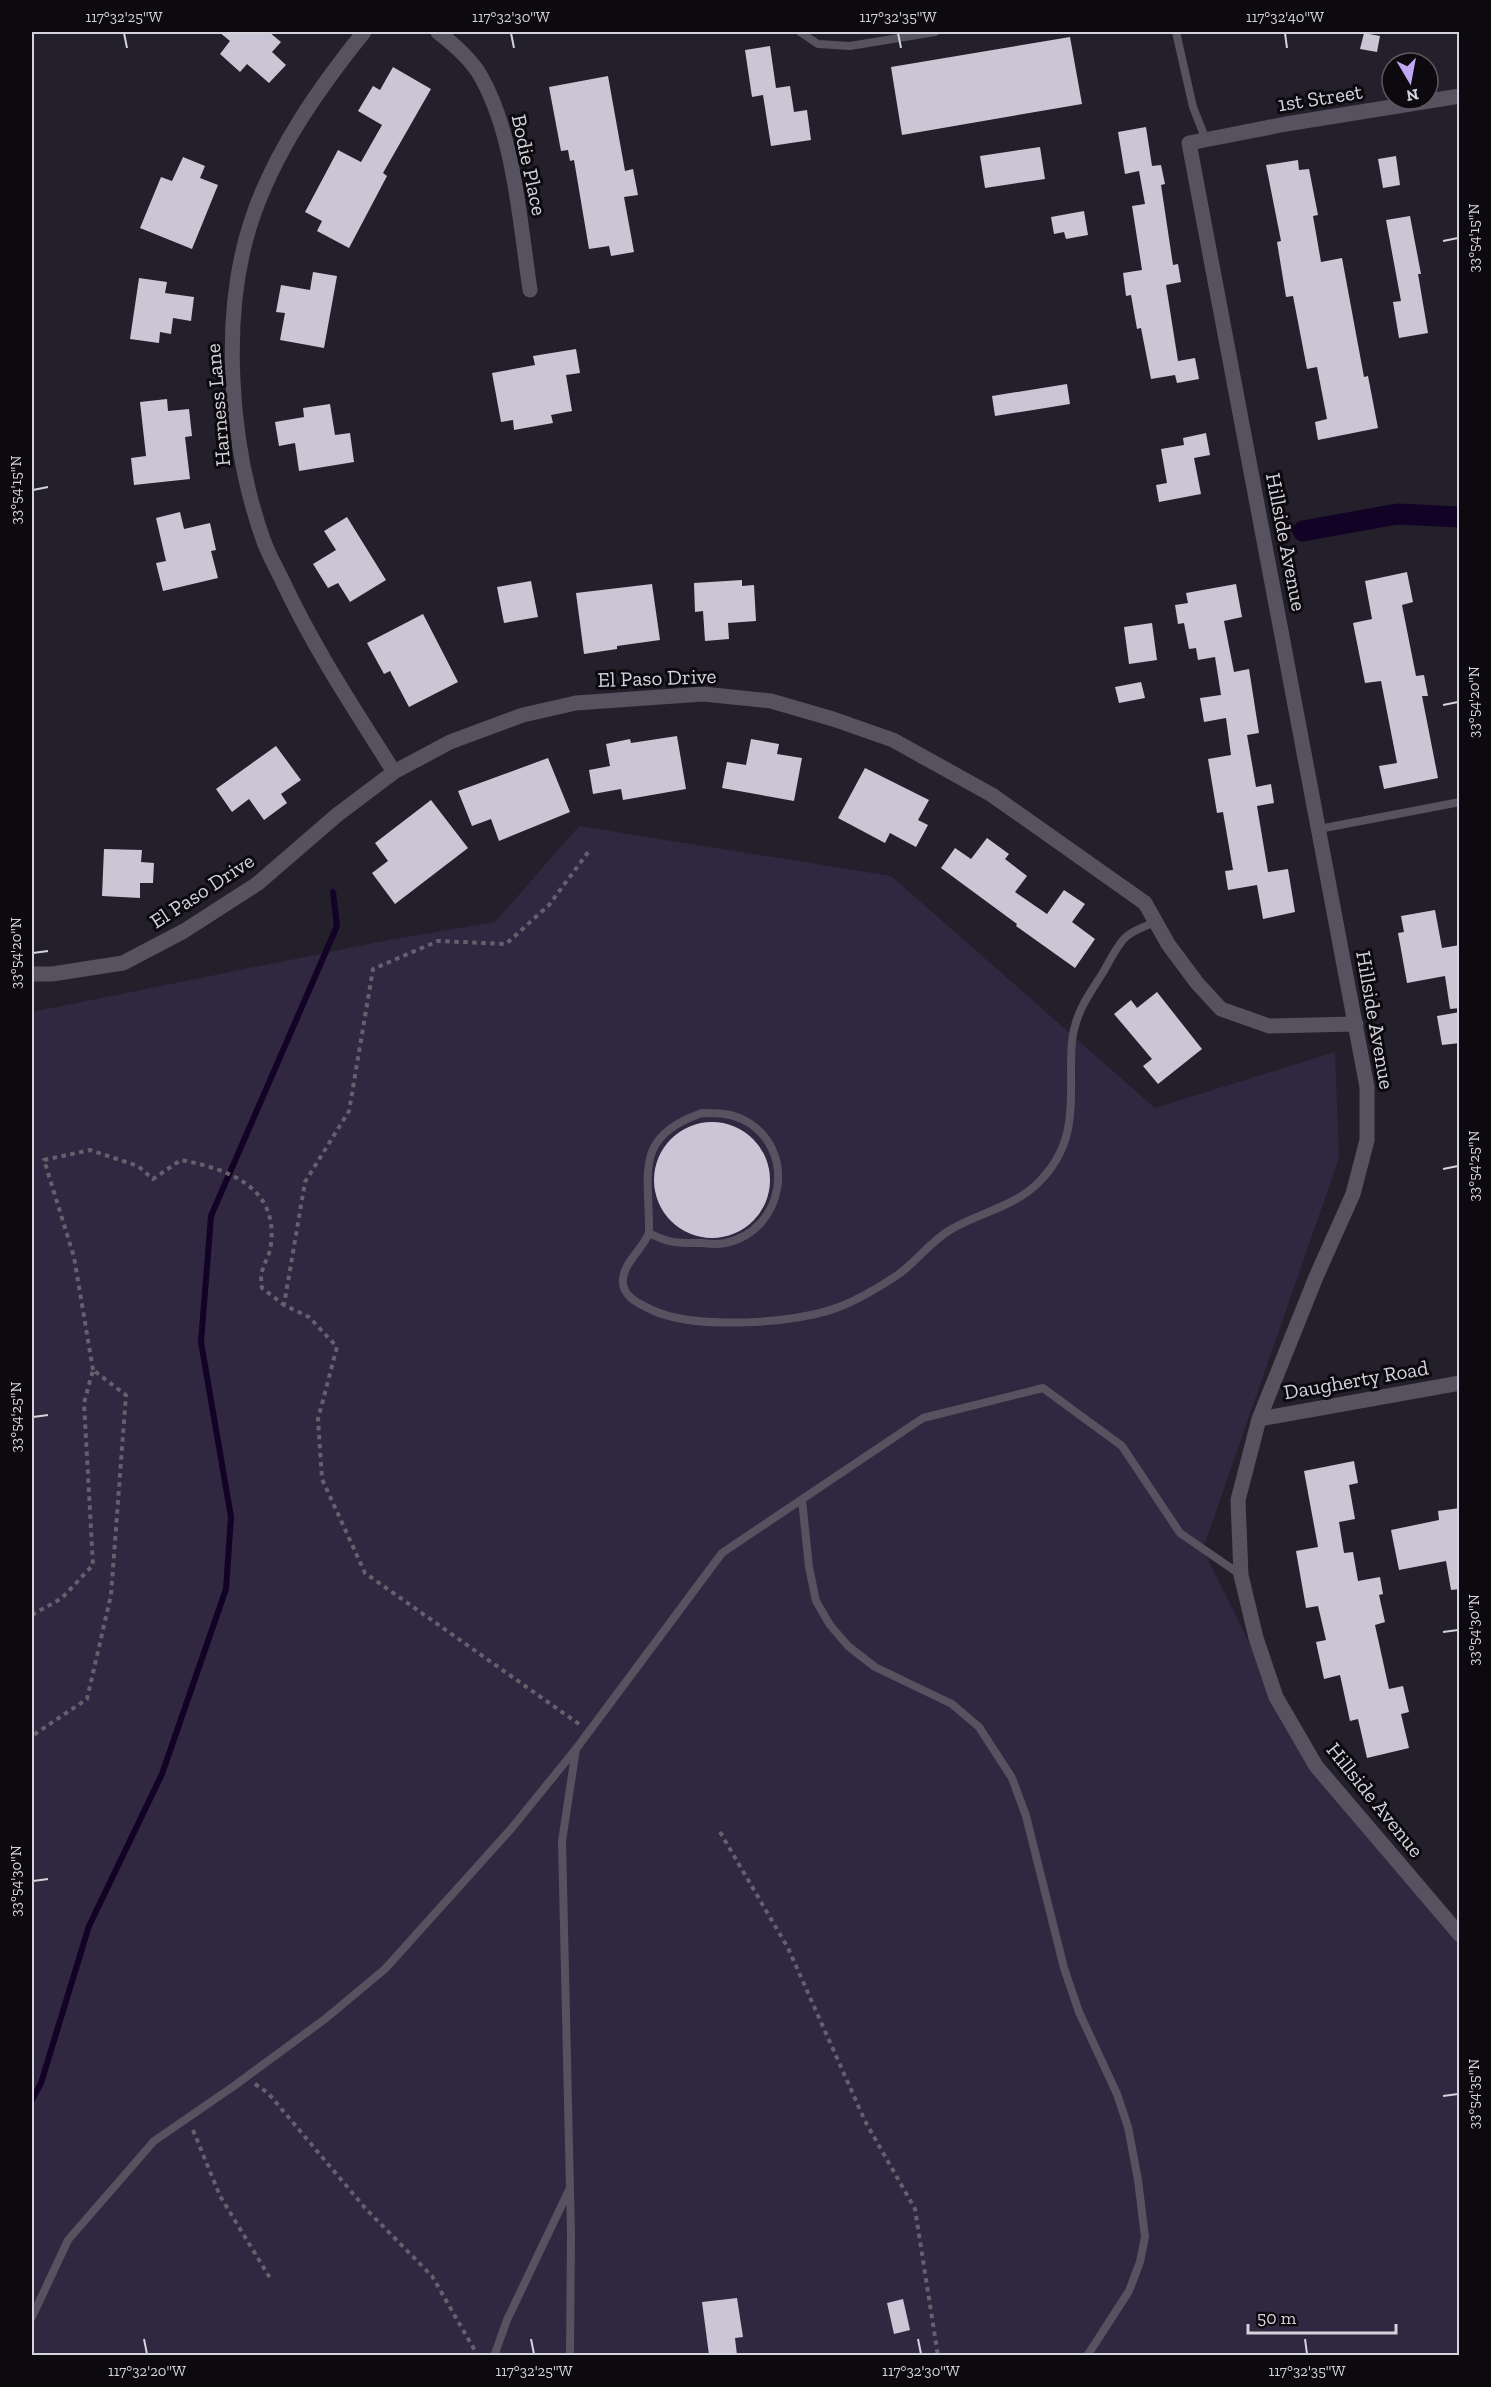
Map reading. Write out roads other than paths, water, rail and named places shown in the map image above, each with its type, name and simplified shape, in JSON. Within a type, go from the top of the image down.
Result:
[{"type":"street","name":"Harness Lane","points":[[364,32],[316,95],[280,153],[251,222],[233,303],[233,380],[239,455],[263,540],[330,672],[394,772]]},
{"type":"street","name":"Bodie Place","points":[[438,32],[479,73],[500,119],[511,169],[530,290]]},
{"type":"street","name":"1st Street","points":[[1189,143],[1286,124],[1460,96]]},
{"type":"street","name":"Hillside Avenue","points":[[1189,143],[1367,1087],[1367,1140],[1353,1194],[1259,1419],[1238,1500],[1241,1575],[1256,1638],[1276,1697],[1316,1766],[1460,1935]]},
{"type":"street","name":"El Paso Drive","points":[[32,974],[52,974],[123,963],[184,931],[257,884],[337,815],[394,772],[450,742],[523,715],[576,703],[635,697],[703,694],[771,701],[833,719],[893,740],[992,795],[1145,903],[1168,944],[1197,983],[1221,1009],[1269,1026],[1356,1024]]},
{"type":"street","name":"Daugherty Road","points":[[1259,1419],[1460,1383]]},
{"type":"lane","points":[[800,32],[818,44],[849,46],[935,32]]},
{"type":"lane","points":[[1176,32],[1193,107],[1206,140]]},
{"type":"lane","points":[[1319,829],[1460,802]]},
{"type":"lane","points":[[649,1233],[667,1242],[723,1244],[743,1237],[760,1225],[772,1208],[778,1188],[778,1167],[772,1148],[759,1131],[742,1119],[723,1113],[702,1113],[680,1120],[662,1135],[650,1155],[646,1178],[650,1200],[649,1233],[645,1243],[628,1265],[622,1279],[625,1292],[637,1303],[662,1314],[704,1321],[750,1322],[804,1317],[839,1307],[871,1291],[900,1273],[938,1238],[952,1229],[1017,1199],[1036,1186],[1049,1172],[1060,1155],[1071,1113],[1071,1050],[1074,1026],[1083,1004],[1126,936],[1155,922]]},
{"type":"lane","points":[[32,2317],[68,2240],[154,2141],[246,2078],[325,2019],[385,1969],[511,1829],[576,1749],[722,1553],[923,1418],[1043,1388],[1122,1446],[1180,1533],[1241,1575]]},
{"type":"lane","points":[[801,1500],[816,1601],[830,1625],[848,1646],[875,1667],[952,1704],[979,1727],[1012,1778],[1026,1816],[1064,1968],[1079,2012],[1117,2094],[1128,2127],[1145,2237],[1140,2262],[1129,2291],[1087,2355]]},
{"type":"lane","points":[[570,2355],[570,2188],[562,1841],[576,1749]]},
{"type":"lane","points":[[495,2355],[507,2320],[570,2188]]},
{"type":"waterway","points":[[1303,531],[1397,514],[1460,517]]},
{"type":"waterway","points":[[32,2100],[41,2083],[89,1926],[162,1774],[226,1589],[231,1517],[201,1342],[211,1216],[337,926],[333,892]]}]
